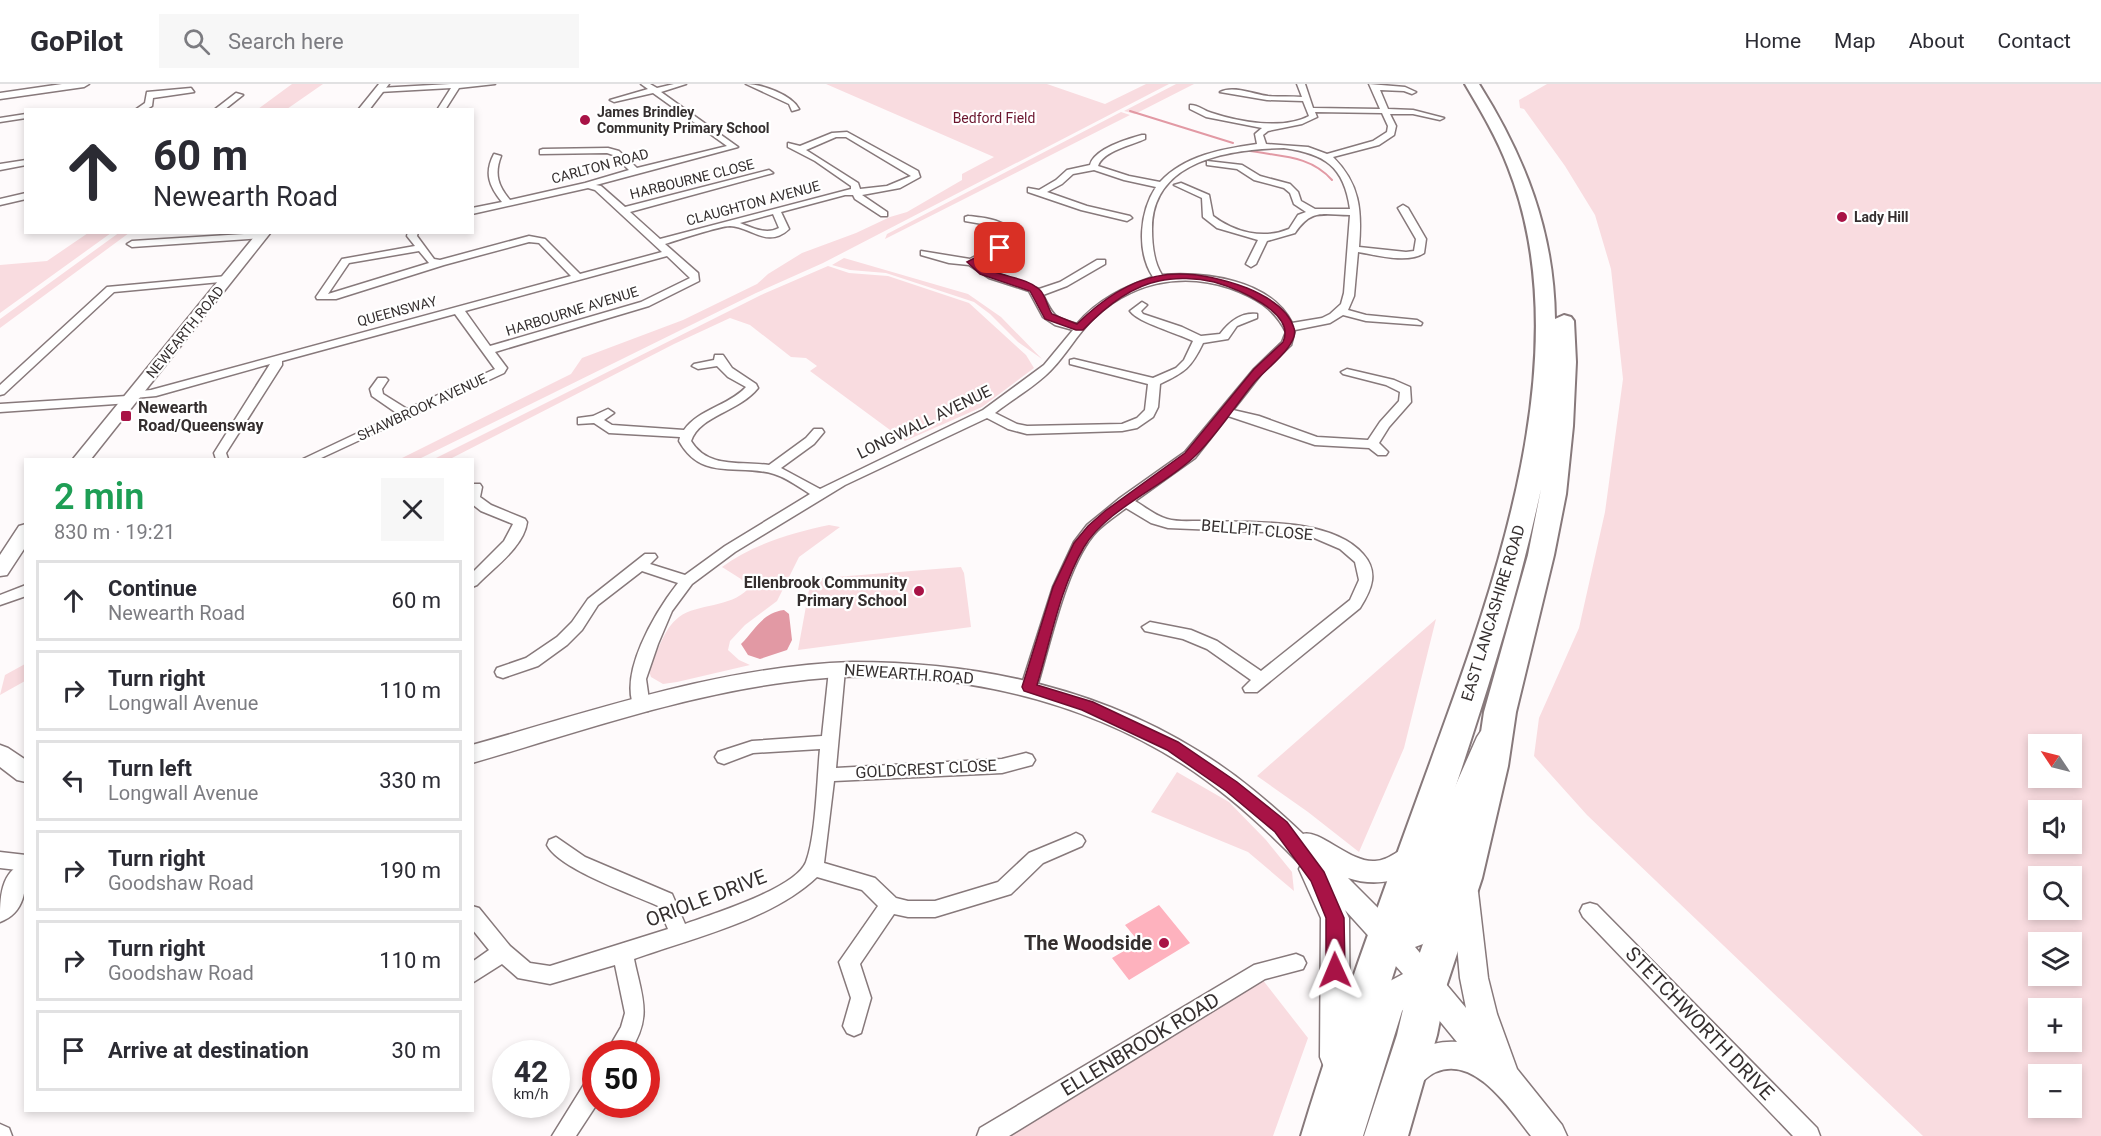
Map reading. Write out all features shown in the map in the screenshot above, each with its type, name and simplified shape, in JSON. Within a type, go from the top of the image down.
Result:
[{"type":"highway","name":"EAST LANCASHIRE ROAD","points":[[1328,1118],[1360,1008],[1387,935],[1494,617],[1525,503],[1535,456],[1544,393],[1545,323],[1542,256],[1528,201],[1513,158],[1486,103],[1473,84]]},
{"type":"highway","name":"EAST LANCASHIRE ROAD","points":[[1386,1136],[1417,1035],[1428,984],[1464,878],[1491,766],[1500,712],[1529,608],[1553,494],[1565,362],[1561,266],[1543,196],[1513,128],[1485,84]]},
{"type":"main road","points":[[0,96],[84,84]]},
{"type":"main road","points":[[365,108],[382,87]]},
{"type":"main road","name":"NEWEARTH ROAD","points":[[83,458],[263,234]]},
{"type":"main road","points":[[0,570],[24,533]]},
{"type":"main road","name":"NEWEARTH ROAD","points":[[474,753],[642,707],[760,678],[837,670],[935,673],[1029,687],[1088,706],[1173,746],[1240,793],[1281,827],[1387,935],[1428,984]]},
{"type":"main road","points":[[1387,935],[1401,938],[1413,935],[1419,927],[1455,816],[1500,712]]},
{"type":"main road","points":[[0,754],[24,772]]},
{"type":"main road","points":[[1281,827],[1336,861],[1366,874],[1393,870],[1414,854]]},
{"type":"main road","points":[[1281,827],[1318,877],[1335,918],[1336,1031],[1328,1118]]},
{"type":"main road","points":[[0,910],[24,876]]},
{"type":"main road","points":[[1464,878],[1474,978],[1482,1014],[1508,1083]]},
{"type":"main road","points":[[1347,1136],[1389,1007],[1397,991],[1411,983],[1428,984],[1551,1136]]},
{"type":"main road","points":[[1402,1085],[1426,1060],[1440,1056],[1471,1059],[1486,1066],[1508,1083]]},
{"type":"street","points":[[382,87],[491,84]]},
{"type":"street","points":[[645,84],[655,91]]},
{"type":"street","points":[[615,100],[682,84]]},
{"type":"street","points":[[750,84],[796,107]]},
{"type":"street","points":[[1184,111],[1195,108],[1215,117],[1268,127],[1308,120],[1312,117],[1312,110],[1301,84]]},
{"type":"street","points":[[442,108],[458,85]]},
{"type":"street","points":[[1325,157],[1376,143],[1389,136],[1392,126],[1374,86],[1409,89]]},
{"type":"street","points":[[142,108],[149,104],[150,95],[191,90]]},
{"type":"street","name":"CARLTON ROAD","points":[[474,212],[588,185],[605,177],[734,147],[655,91]]},
{"type":"street","points":[[1228,91],[1267,98],[1308,99]]},
{"type":"street","points":[[221,108],[239,95]]},
{"type":"street","points":[[228,96],[249,95]]},
{"type":"street","points":[[1312,110],[1385,111],[1430,114],[1440,118]]},
{"type":"street","points":[[0,120],[24,116]]},
{"type":"street","points":[[1262,146],[1258,137],[1268,127]]},
{"type":"street","name":"CLAUGHTON AVENUE","points":[[657,243],[841,193],[856,192],[871,191],[909,182],[916,176],[847,134],[835,135],[795,147],[818,159],[855,185],[856,192]]},
{"type":"street","points":[[1094,167],[1095,161],[1103,154],[1144,137]]},
{"type":"street","points":[[1029,687],[1070,561],[1092,528],[1125,501],[1190,455],[1268,359],[1287,343],[1290,338],[1289,327],[1318,324],[1345,306],[1350,293],[1348,280],[1354,249],[1355,212],[1344,172],[1325,157],[1293,148],[1262,146],[1239,148],[1203,157],[1177,171],[1162,185],[1147,215],[1147,237],[1154,273],[1159,278]]},
{"type":"street","points":[[543,152],[608,150],[616,153],[635,170]]},
{"type":"street","points":[[497,156],[492,166],[494,187],[508,203]]},
{"type":"street","points":[[0,167],[24,162]]},
{"type":"street","points":[[1216,163],[1239,168],[1257,178],[1287,186],[1294,192],[1297,202],[1313,212]]},
{"type":"street","points":[[1128,218],[1084,208],[1035,191],[1059,182],[1070,172],[1094,167],[1127,178],[1162,185]]},
{"type":"street","name":"HARBOURNE CLOSE","points":[[622,211],[769,174]]},
{"type":"street","name":"HARBOURNE AVENUE","points":[[488,350],[637,307],[695,279],[694,275],[598,188],[588,185]]},
{"type":"street","points":[[1184,189],[1206,197],[1208,217],[1215,223],[1263,238],[1280,236],[1293,231],[1301,217],[1313,212],[1355,212]]},
{"type":"street","points":[[856,192],[858,197],[884,214]]},
{"type":"street","points":[[0,202],[24,197]]},
{"type":"street","points":[[1354,249],[1406,255],[1419,253],[1421,239],[1406,206],[1392,207]]},
{"type":"street","points":[[730,223],[764,235],[772,235],[784,229],[776,210]]},
{"type":"street","points":[[922,252],[949,260],[972,262],[1006,244],[1016,235],[1002,226],[982,219],[968,219]]},
{"type":"street","points":[[132,244],[263,234]]},
{"type":"street","points":[[412,234],[431,261],[440,263]]},
{"type":"street","points":[[1241,256],[1252,261],[1261,248],[1263,238]]},
{"type":"street","points":[[422,248],[346,261],[321,297],[332,297],[440,263],[535,239],[542,241],[577,277]]},
{"type":"street","name":"QUEENSWAY","points":[[0,408],[132,397],[152,393],[668,253]]},
{"type":"street","points":[[1038,293],[1068,284],[1080,273],[1103,261]]},
{"type":"street","points":[[972,262],[983,272],[1026,286],[1038,293],[1043,309],[1049,316],[1079,328]]},
{"type":"street","name":"LONGWALL AVENUE","points":[[642,707],[638,679],[656,626],[665,609],[687,581],[730,549],[819,494],[899,453],[987,413],[1048,367],[1079,328],[1097,310],[1134,285],[1159,278],[1202,277],[1236,286],[1269,302],[1289,327]]},
{"type":"street","points":[[0,391],[111,289],[227,279]]},
{"type":"street","points":[[1142,305],[1135,310],[1139,316],[1178,329],[1199,340],[1224,337],[1233,324],[1253,316]]},
{"type":"street","name":"SHAWBROOK AVENUE","points":[[311,458],[500,371],[501,368],[458,310]]},
{"type":"street","points":[[1340,311],[1374,319],[1418,323]]},
{"type":"street","points":[[1074,362],[1087,368],[1154,382],[1180,370],[1189,361],[1199,340]]},
{"type":"street","points":[[222,458],[220,453],[276,365],[276,359]]},
{"type":"street","points":[[698,366],[720,360],[725,369],[748,383],[767,384]]},
{"type":"street","points":[[1224,411],[1255,419],[1315,441],[1377,448],[1384,425],[1402,408],[1407,396],[1406,390],[1396,384],[1367,380],[1347,372]]},
{"type":"street","points":[[395,377],[378,378],[376,389],[378,396],[407,414]]},
{"type":"street","points":[[987,413],[1020,429],[1116,429],[1140,421],[1148,415],[1153,402],[1154,382]]},
{"type":"street","points":[[748,383],[738,401],[696,423],[686,434],[687,448],[692,453],[725,467],[772,469],[791,477],[819,494]]},
{"type":"street","points":[[582,421],[602,416],[609,429],[686,434]]},
{"type":"street","points":[[772,469],[818,431]]},
{"type":"street","points":[[474,492],[475,487]]},
{"type":"street","points":[[474,499],[486,508],[520,522],[521,526],[516,538],[483,568],[474,579]]},
{"type":"street","name":"BELLPIT CLOSE","points":[[1125,501],[1156,520],[1168,524],[1292,530],[1320,535],[1344,546],[1361,559],[1368,573],[1365,591],[1355,604],[1256,683],[1212,645],[1186,634],[1146,626]]},
{"type":"street","points":[[503,672],[536,666],[577,626],[593,603],[644,561],[687,581]]},
{"type":"street","points":[[0,600],[24,591]]},
{"type":"street","points":[[837,670],[820,838],[814,868],[868,884],[890,905],[908,909],[935,909],[1004,888],[1036,858],[1076,841]]},
{"type":"street","points":[[724,757],[752,747],[830,742]]},
{"type":"street","name":"GOLDCREST CLOSE","points":[[826,775],[1002,766],[1026,760]]},
{"type":"street","points":[[556,845],[578,862],[665,900],[680,934]]},
{"type":"street","points":[[0,860],[24,863]]},
{"type":"street","name":"ORIOLE DRIVE","points":[[474,916],[503,952],[525,972],[550,975],[623,954],[769,901],[797,884],[814,868]]},
{"type":"street","points":[[854,1026],[861,998],[849,962],[890,905]]},
{"type":"street","name":"STETCHWORTH DRIVE","points":[[1590,911],[1809,1136]]},
{"type":"street","points":[[474,973],[503,952]]},
{"type":"street","points":[[623,954],[634,1013],[634,1023],[626,1040]]},
{"type":"street","name":"ELLENBROOK ROAD","points":[[988,1136],[1261,971],[1296,963]]},
{"type":"street","points":[[563,1136],[582,1107]]},
{"type":"green space","points":[[292,84],[323,84],[288,108],[259,108]]},
{"type":"green space","name":"Bedford Field","points":[[826,84],[1047,84],[1105,104],[1146,84],[1169,84],[823,263],[756,293],[421,458],[402,458],[571,374],[582,358],[683,320],[757,284],[768,274],[802,253],[907,212],[962,180],[962,174],[994,157]]},
{"type":"green space","points":[[1176,84],[1194,84],[1135,114],[1124,111]]},
{"type":"green space","points":[[1547,84],[2101,84],[2101,1136],[1923,1136],[1587,815],[1534,756],[1539,718],[1579,628],[1605,512],[1623,379],[1611,269],[1595,215],[1565,166],[1524,109],[1520,108],[1519,100]]},
{"type":"green space","points":[[1121,112],[1130,115],[885,239],[887,234]]},
{"type":"green space","points":[[87,234],[110,234],[0,313],[0,265],[47,261]]},
{"type":"green space","points":[[117,234],[128,234],[0,328],[0,319]]},
{"type":"green space","points":[[844,258],[968,294],[1001,317],[1042,359],[1018,342],[990,314],[974,302],[886,273],[850,270],[832,265]]},
{"type":"green space","points":[[828,266],[849,273],[888,276],[969,303],[1026,355],[1034,368],[982,407],[905,441],[810,371],[817,366],[806,358],[791,357],[750,325],[730,318],[674,344],[452,458],[436,458],[761,295]]},
{"type":"green space","points":[[829,525],[840,527],[799,557],[777,601],[745,625],[730,641],[728,650],[739,660],[750,665],[663,684],[651,677],[649,671],[661,642],[673,622],[695,609],[723,603],[741,595],[748,589],[741,579],[722,567],[773,540]]},
{"type":"green space","points":[[961,567],[964,573],[971,627],[798,650],[811,579]]},
{"type":"green space","points":[[1436,619],[1404,748],[1359,852],[1257,776]]},
{"type":"green space","points":[[24,665],[24,682],[0,695],[5,675]]},
{"type":"green space","points":[[1177,772],[1229,802],[1266,840],[1292,872],[1294,891],[1248,852],[1151,812]]},
{"type":"green space","points":[[1262,979],[1308,1038],[1273,1136],[1009,1136]]},
{"type":"shaded area","points":[[784,610],[789,614],[792,640],[787,650],[760,659],[748,655],[741,644],[770,614]]},
{"type":"building","name":"The Woodside","points":[[1159,905],[1190,943],[1129,980],[1112,958],[1139,942],[1125,925]]},
{"type":"waterway","points":[[1130,111],[1233,143]]},
{"type":"waterway","points":[[1246,150],[1303,161],[1313,165],[1332,180]]},
{"type":"place","name":"James Brindley Community Primary School","points":[[585,120]]},
{"type":"place","name":"Lady Hill","points":[[1842,217]]},
{"type":"place","name":"Newearth Road/Queensway","points":[[126,416]]},
{"type":"place","name":"Ellenbrook Community Primary School","points":[[919,591]]},
{"type":"place","name":"The Woodside","points":[[1164,943]]},
{"type":"route","points":[[1000,248],[972,262],[983,272],[1034,289],[1042,300],[1045,313],[1055,320],[1079,328],[1111,299],[1134,285],[1173,276],[1214,279],[1249,291],[1269,302],[1289,327],[1291,332],[1287,343],[1268,359],[1190,455],[1125,501],[1092,528],[1079,545],[1060,587],[1029,687],[1088,706],[1173,746],[1197,761],[1281,827],[1318,877],[1335,918],[1335,970]]}]
